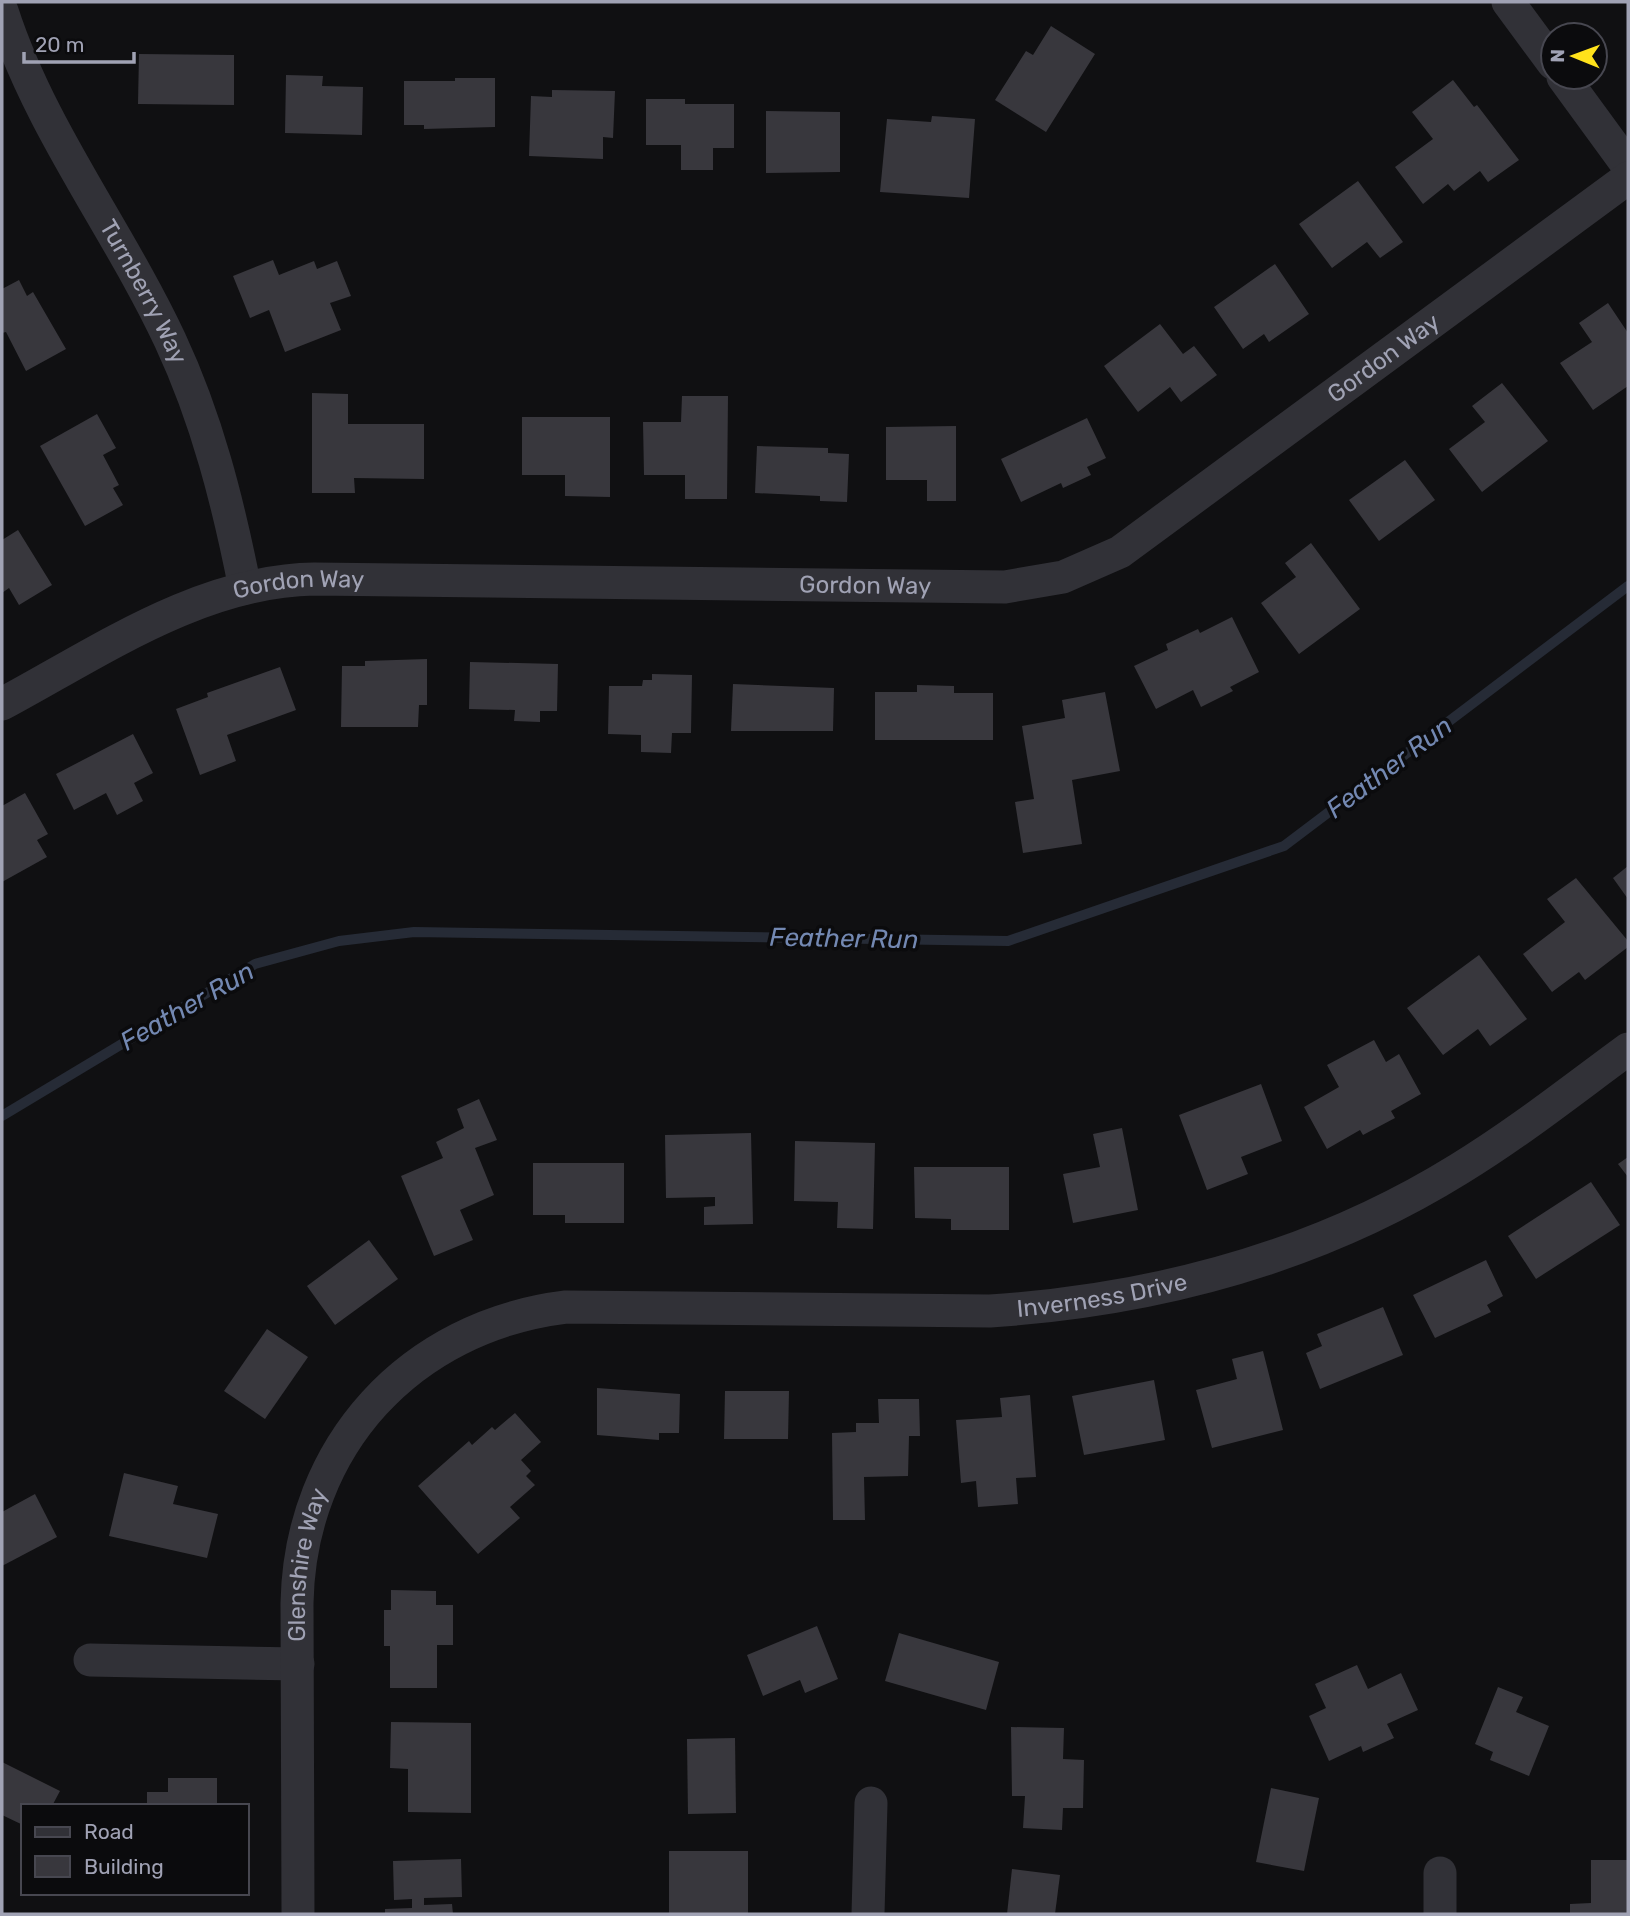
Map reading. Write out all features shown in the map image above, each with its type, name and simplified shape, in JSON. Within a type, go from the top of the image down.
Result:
[{"type":"street","points":[[1508,2],[1539,44]]},
{"type":"street","name":"Turnberry Way","points":[[2,11],[19,58],[45,113],[164,328],[192,391],[216,456],[245,588]]},
{"type":"street","points":[[1573,91],[1628,166]]},
{"type":"street","name":"Gordon Way","points":[[2,704],[164,618],[211,597],[245,588],[314,579],[1004,587],[1063,577],[1120,552],[1628,178]]},
{"type":"street","name":"Inverness Drive","points":[[516,1316],[566,1307],[600,1306],[990,1311],[1071,1304],[1163,1288],[1297,1248],[1361,1222],[1423,1191],[1502,1143],[1628,1049]]},
{"type":"street","name":"Glenshire Way","points":[[298,1914],[298,1567],[305,1532],[323,1480],[349,1434],[383,1392],[409,1369],[468,1333],[516,1316]]},
{"type":"street","points":[[90,1660],[298,1664]]},
{"type":"street","points":[[868,1914],[871,1803]]},
{"type":"street","points":[[1440,1873],[1440,1914]]},
{"type":"building","points":[[1051,26],[1095,54],[1046,132],[995,100],[1026,51],[1033,55]]},
{"type":"building","points":[[139,54],[234,55],[234,105],[138,104]]},
{"type":"building","points":[[286,75],[323,76],[322,86],[363,87],[362,135],[285,133]]},
{"type":"building","points":[[455,78],[495,78],[495,127],[424,129],[424,125],[404,125],[404,81],[455,81]]},
{"type":"building","points":[[1453,80],[1474,107],[1477,105],[1519,160],[1488,182],[1480,171],[1454,191],[1448,184],[1423,204],[1395,167],[1433,139],[1412,112]]},
{"type":"building","points":[[552,90],[615,91],[613,138],[603,137],[603,159],[529,156],[531,96],[552,97]]},
{"type":"building","points":[[646,99],[685,99],[685,104],[734,104],[734,148],[713,148],[713,170],[681,170],[681,145],[646,145]]},
{"type":"building","points":[[766,111],[840,112],[840,172],[766,173]]},
{"type":"building","points":[[932,116],[975,119],[969,198],[880,192],[887,119],[931,122]]},
{"type":"building","points":[[1358,181],[1403,242],[1380,258],[1367,242],[1332,268],[1299,224]]},
{"type":"building","points":[[273,260],[279,275],[314,261],[317,269],[337,261],[351,296],[330,303],[341,330],[285,352],[269,310],[250,318],[233,276]]},
{"type":"building","points":[[1275,264],[1309,314],[1269,342],[1264,334],[1243,349],[1214,307]]},
{"type":"building","points":[[19,280],[27,296],[33,292],[66,349],[26,371],[6,332],[2,333],[2,289]]},
{"type":"building","points":[[1608,303],[1628,333],[1628,386],[1593,410],[1560,363],[1592,342],[1579,323]]},
{"type":"building","points":[[1160,324],[1183,354],[1194,346],[1217,375],[1181,402],[1170,387],[1138,412],[1104,366]]},
{"type":"building","points":[[1502,383],[1548,441],[1482,492],[1449,449],[1485,422],[1472,406]]},
{"type":"building","points":[[312,393],[348,394],[348,424],[424,424],[424,479],[354,478],[355,493],[312,493]]},
{"type":"building","points":[[682,396],[728,396],[727,499],[685,499],[685,475],[644,475],[643,422],[681,422]]},
{"type":"building","points":[[97,414],[116,448],[103,455],[119,485],[113,488],[123,505],[85,526],[40,446]]},
{"type":"building","points":[[522,417],[610,417],[610,497],[565,496],[565,475],[522,475]]},
{"type":"building","points":[[1087,418],[1106,458],[1087,467],[1091,475],[1063,488],[1061,483],[1021,502],[1001,459]]},
{"type":"building","points":[[956,426],[956,501],[927,501],[927,480],[886,480],[886,427]]},
{"type":"building","points":[[757,446],[828,448],[828,453],[849,454],[847,502],[820,501],[820,496],[755,493]]},
{"type":"building","points":[[1405,460],[1435,500],[1379,541],[1349,500]]},
{"type":"building","points":[[18,530],[52,585],[19,605],[9,588],[2,593],[2,540]]},
{"type":"building","points":[[1311,543],[1360,609],[1299,654],[1261,603],[1296,577],[1285,563]]},
{"type":"building","points":[[1232,617],[1259,672],[1230,687],[1233,691],[1201,707],[1193,690],[1156,709],[1134,666],[1168,650],[1166,644],[1198,629],[1200,633]]},
{"type":"building","points":[[427,659],[427,705],[419,705],[418,727],[341,727],[342,666],[365,666],[365,661]]},
{"type":"building","points":[[470,662],[558,664],[557,711],[540,711],[540,722],[514,721],[515,710],[469,709]]},
{"type":"building","points":[[280,667],[296,710],[227,735],[236,761],[200,775],[176,709],[208,697],[207,693]]},
{"type":"building","points":[[652,674],[692,675],[691,733],[672,733],[671,753],[641,752],[641,735],[608,734],[609,686],[642,686],[643,680],[652,680]]},
{"type":"building","points":[[733,684],[834,688],[833,731],[731,731]]},
{"type":"building","points":[[917,685],[954,686],[954,693],[993,693],[993,740],[875,740],[875,692],[917,692]]},
{"type":"building","points":[[1105,692],[1120,771],[1072,780],[1082,844],[1023,853],[1015,802],[1034,799],[1022,726],[1065,718],[1062,700]]},
{"type":"building","points":[[133,734],[153,773],[134,783],[143,801],[117,815],[106,793],[74,810],[56,774]]},
{"type":"building","points":[[25,793],[48,834],[37,840],[47,857],[2,882],[2,806]]},
{"type":"building","points":[[1628,866],[1628,899],[1613,878]]},
{"type":"building","points":[[1576,878],[1628,941],[1628,947],[1585,980],[1579,972],[1552,992],[1523,954],[1565,922],[1547,899]]},
{"type":"building","points":[[1479,955],[1527,1019],[1490,1046],[1478,1029],[1443,1055],[1407,1008]]},
{"type":"building","points":[[1374,1040],[1386,1062],[1399,1054],[1421,1094],[1391,1111],[1395,1118],[1363,1135],[1360,1130],[1327,1149],[1304,1107],[1339,1087],[1327,1065]]},
{"type":"building","points":[[1261,1084],[1282,1141],[1241,1157],[1248,1174],[1207,1190],[1179,1115]]},
{"type":"building","points":[[479,1099],[497,1140],[475,1148],[494,1195],[460,1210],[473,1240],[434,1256],[401,1176],[443,1158],[436,1142],[464,1128],[457,1109]]},
{"type":"building","points":[[1122,1128],[1138,1210],[1073,1223],[1063,1174],[1100,1167],[1093,1134]]},
{"type":"building","points":[[751,1133],[753,1224],[704,1225],[704,1207],[715,1206],[715,1197],[666,1198],[665,1135]]},
{"type":"building","points":[[795,1141],[875,1143],[873,1229],[837,1228],[838,1202],[794,1201]]},
{"type":"building","points":[[1628,1157],[1628,1177],[1618,1164]]},
{"type":"building","points":[[533,1163],[624,1163],[624,1223],[565,1223],[565,1215],[533,1215]]},
{"type":"building","points":[[914,1167],[1009,1167],[1009,1230],[951,1230],[951,1219],[915,1218]]},
{"type":"building","points":[[1591,1182],[1620,1225],[1536,1279],[1508,1236]]},
{"type":"building","points":[[369,1240],[398,1279],[335,1325],[307,1286]]},
{"type":"building","points":[[1486,1260],[1503,1296],[1487,1305],[1491,1312],[1435,1338],[1413,1295]]},
{"type":"building","points":[[1383,1307],[1403,1355],[1320,1389],[1306,1353],[1322,1346],[1317,1334]]},
{"type":"building","points":[[267,1329],[308,1357],[265,1419],[224,1391]]},
{"type":"building","points":[[1263,1351],[1283,1430],[1212,1448],[1196,1390],[1237,1379],[1232,1359]]},
{"type":"building","points":[[1154,1380],[1165,1440],[1084,1455],[1072,1396]]},
{"type":"building","points":[[597,1388],[680,1394],[679,1433],[659,1433],[659,1440],[597,1435]]},
{"type":"building","points":[[725,1391],[789,1391],[788,1439],[724,1439]]},
{"type":"building","points":[[1030,1395],[1036,1477],[1016,1478],[1018,1504],[978,1507],[976,1481],[961,1483],[956,1420],[1002,1417],[1000,1398]]},
{"type":"building","points":[[878,1399],[919,1399],[920,1436],[909,1436],[908,1476],[864,1477],[865,1520],[833,1520],[832,1433],[856,1432],[856,1423],[879,1423]]},
{"type":"building","points":[[515,1413],[541,1442],[521,1460],[531,1471],[526,1476],[535,1485],[510,1507],[520,1518],[478,1554],[418,1486],[469,1441],[472,1445],[492,1427],[495,1430]]},
{"type":"building","points":[[124,1473],[178,1486],[173,1504],[218,1514],[207,1558],[109,1536]]},
{"type":"building","points":[[35,1494],[57,1537],[2,1566],[2,1512]]},
{"type":"building","points":[[391,1590],[436,1591],[436,1605],[453,1605],[453,1645],[437,1645],[437,1688],[390,1688],[390,1646],[384,1646],[384,1610],[391,1610]]},
{"type":"building","points":[[817,1626],[838,1679],[805,1693],[800,1680],[763,1696],[747,1655]]},
{"type":"building","points":[[899,1633],[999,1662],[986,1710],[885,1681]]},
{"type":"building","points":[[1357,1665],[1368,1689],[1401,1673],[1418,1710],[1387,1724],[1394,1738],[1363,1752],[1361,1746],[1329,1761],[1309,1716],[1326,1708],[1315,1684]]},
{"type":"building","points":[[1498,1687],[1523,1697],[1516,1712],[1549,1726],[1529,1776],[1490,1760],[1493,1752],[1475,1744]]},
{"type":"building","points":[[391,1722],[471,1723],[471,1813],[408,1812],[408,1769],[390,1768]]},
{"type":"building","points":[[1011,1727],[1064,1728],[1063,1759],[1084,1760],[1083,1808],[1063,1808],[1062,1830],[1023,1828],[1025,1796],[1012,1796]]},
{"type":"building","points":[[735,1738],[736,1813],[688,1814],[687,1739]]},
{"type":"building","points":[[2,1762],[60,1791],[53,1804],[21,1804],[21,1824],[2,1815]]},
{"type":"building","points":[[168,1778],[217,1778],[217,1804],[147,1804],[147,1792],[168,1792]]},
{"type":"building","points":[[1271,1788],[1319,1798],[1304,1871],[1256,1862]]},
{"type":"building","points":[[669,1851],[748,1851],[748,1914],[669,1914]]},
{"type":"building","points":[[461,1859],[462,1897],[424,1898],[424,1905],[452,1904],[453,1914],[385,1914],[385,1909],[412,1908],[412,1899],[394,1900],[393,1861]]},
{"type":"building","points":[[1591,1860],[1628,1860],[1628,1914],[1570,1914],[1570,1904],[1591,1903]]},
{"type":"building","points":[[1012,1869],[1060,1875],[1055,1914],[1007,1914]]},
{"type":"waterway","name":"Feather Run","points":[[2,1116],[255,964],[339,941],[414,932],[1008,941],[1284,846],[1628,586]]}]
